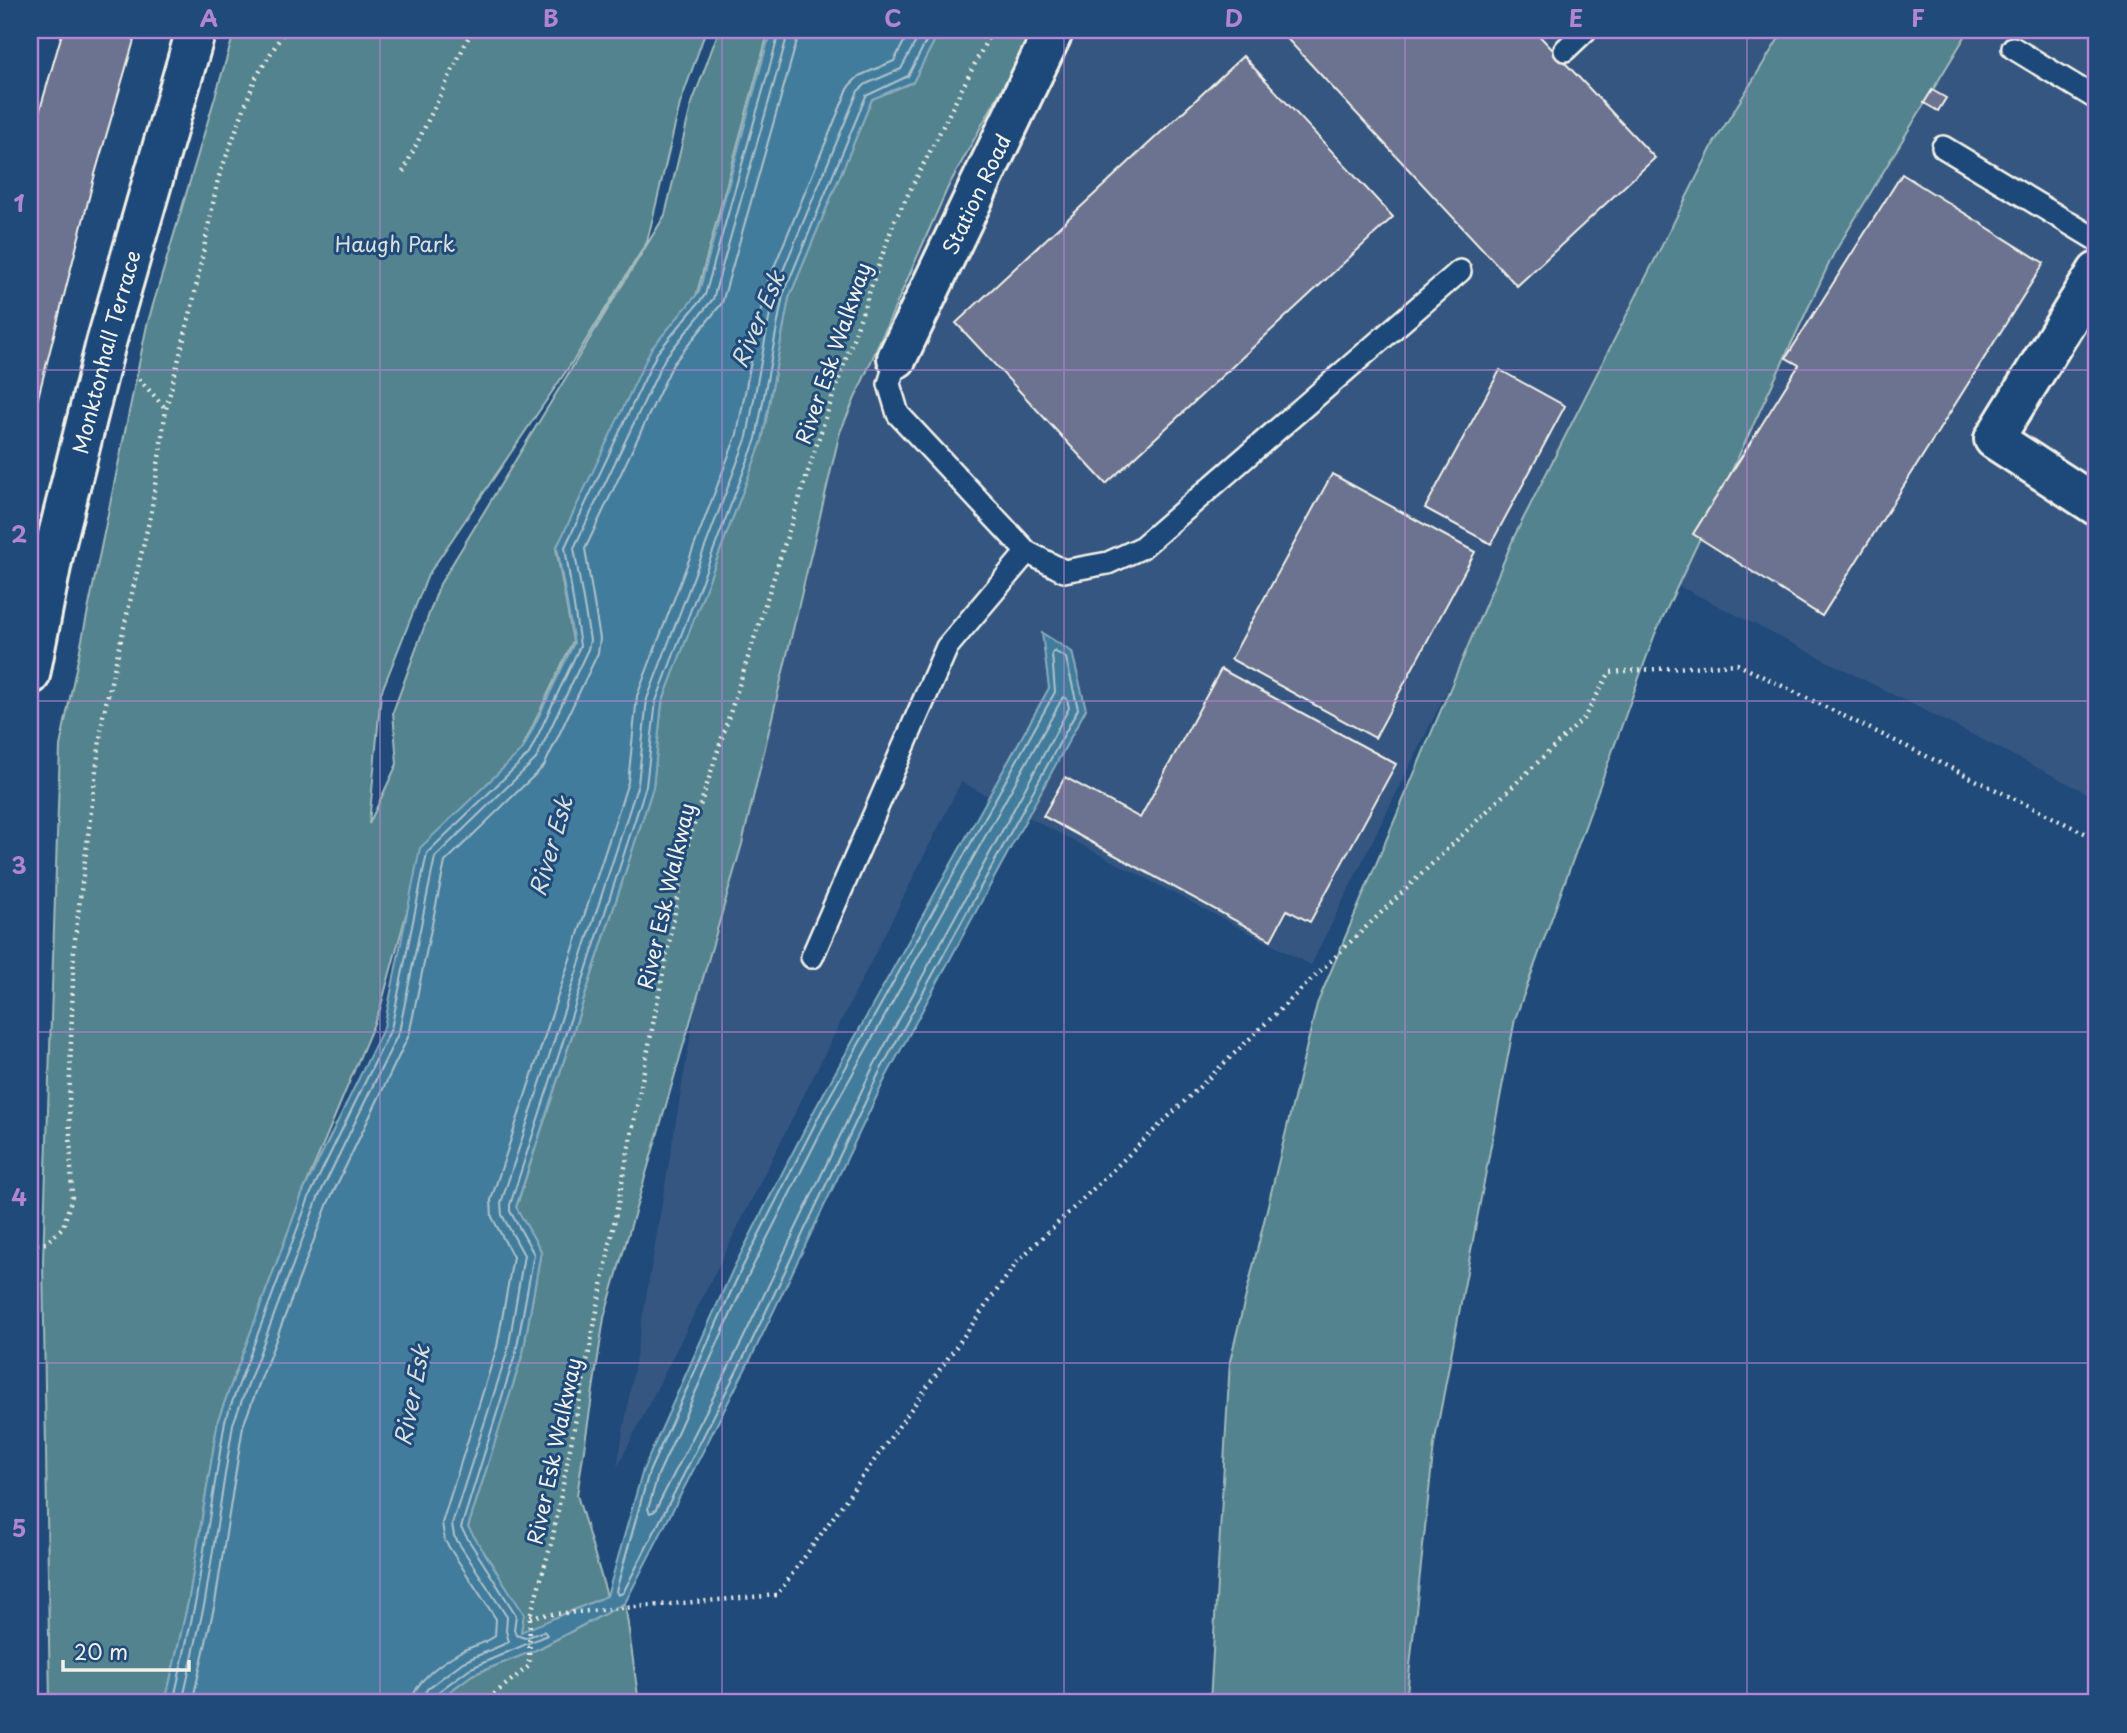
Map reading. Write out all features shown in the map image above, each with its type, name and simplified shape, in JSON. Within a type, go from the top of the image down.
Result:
[{"type":"street","name":"Monktonhall Terrace","points":[[30,675],[54,551],[106,343],[196,30]]},
{"type":"street","name":"Station Road","points":[[897,358],[1054,30]]},
{"type":"street","points":[[2096,501],[1994,439],[2097,272]]},
{"type":"lane","points":[[1565,50],[1586,30]]},
{"type":"lane","points":[[2013,48],[2097,99]]},
{"type":"lane","points":[[1942,147],[2097,240]]},
{"type":"lane","points":[[897,358],[889,384],[898,414],[1027,552],[1064,571],[1108,563],[1141,548],[1460,271]]},
{"type":"lane","points":[[812,957],[947,647],[1027,552]]},
{"type":"path","points":[[30,1245],[46,1243],[63,1227],[72,1197],[69,1105],[74,947],[103,716],[151,513],[166,409],[192,307],[218,179],[255,79],[285,30]]},
{"type":"path","points":[[403,172],[472,30]]},
{"type":"path","name":"River Esk Walkway","points":[[483,1703],[529,1666],[530,1616],[552,1541],[689,839],[827,413],[894,222],[992,30]]},
{"type":"path","points":[[530,1616],[777,1595],[1018,1261],[1584,718],[1610,672],[1737,664],[2097,839]]},
{"type":"shaded area","points":[[1034,30],[2097,30],[2097,798],[1535,513],[1311,965],[961,782],[617,1468],[696,1003],[742,844],[840,432],[948,187]]},
{"type":"green space","name":"Haugh Park","points":[[235,30],[706,30],[680,104],[647,242],[575,358],[428,575],[381,693],[369,824],[397,764],[393,712],[440,584],[665,215],[691,106],[719,30],[769,30],[692,311],[556,548],[573,641],[520,753],[425,846],[380,1009],[303,1192],[218,1420],[189,1598],[165,1703],[50,1703],[43,1261],[60,746],[147,325]]},
{"type":"green space","points":[[940,30],[1034,30],[948,187],[840,432],[742,844],[604,1318],[577,1495],[607,1596],[521,1633],[468,1527],[523,1353],[541,1251],[516,1208],[653,787],[662,703],[762,441],[789,298],[872,99],[913,82]]},
{"type":"green space","points":[[1784,30],[1969,30],[1833,255],[1655,634],[1515,1019],[1434,1445],[1406,1703],[1210,1703],[1230,1361],[1317,1004],[1514,537],[1714,143]]},
{"type":"green space","points":[[625,1603],[639,1703],[434,1703],[472,1675],[538,1649]]},
{"type":"water","name":"River Esk","points":[[775,30],[940,30],[913,82],[872,99],[789,298],[762,441],[662,703],[653,787],[516,1207],[541,1251],[523,1353],[468,1527],[524,1614],[521,1632],[607,1596],[643,1470],[733,1269],[815,1109],[1049,688],[1042,633],[1072,652],[1086,709],[886,1077],[756,1348],[625,1603],[538,1649],[472,1675],[434,1703],[165,1703],[189,1598],[218,1420],[303,1192],[384,1027],[420,848],[523,749],[574,643],[557,547],[651,349],[699,292],[767,44]]},
{"type":"building","points":[[63,30],[137,30],[95,174],[30,429],[30,144]]},
{"type":"building","points":[[1279,30],[1534,30],[1655,158],[1517,286]]},
{"type":"building","points":[[1243,56],[1393,217],[1106,484],[956,323]]},
{"type":"building","points":[[1932,90],[1946,98],[1938,111],[1924,103]]},
{"type":"building","points":[[1902,174],[2044,263],[1822,616],[1693,534],[1799,365],[1786,358]]},
{"type":"building","points":[[1500,370],[1565,406],[1491,544],[1425,508]]},
{"type":"building","points":[[1332,474],[1475,552],[1375,738],[1231,659]]},
{"type":"building","points":[[1221,669],[1396,764],[1310,922],[1287,910],[1271,940],[1043,816],[1065,777],[1140,818]]}]
